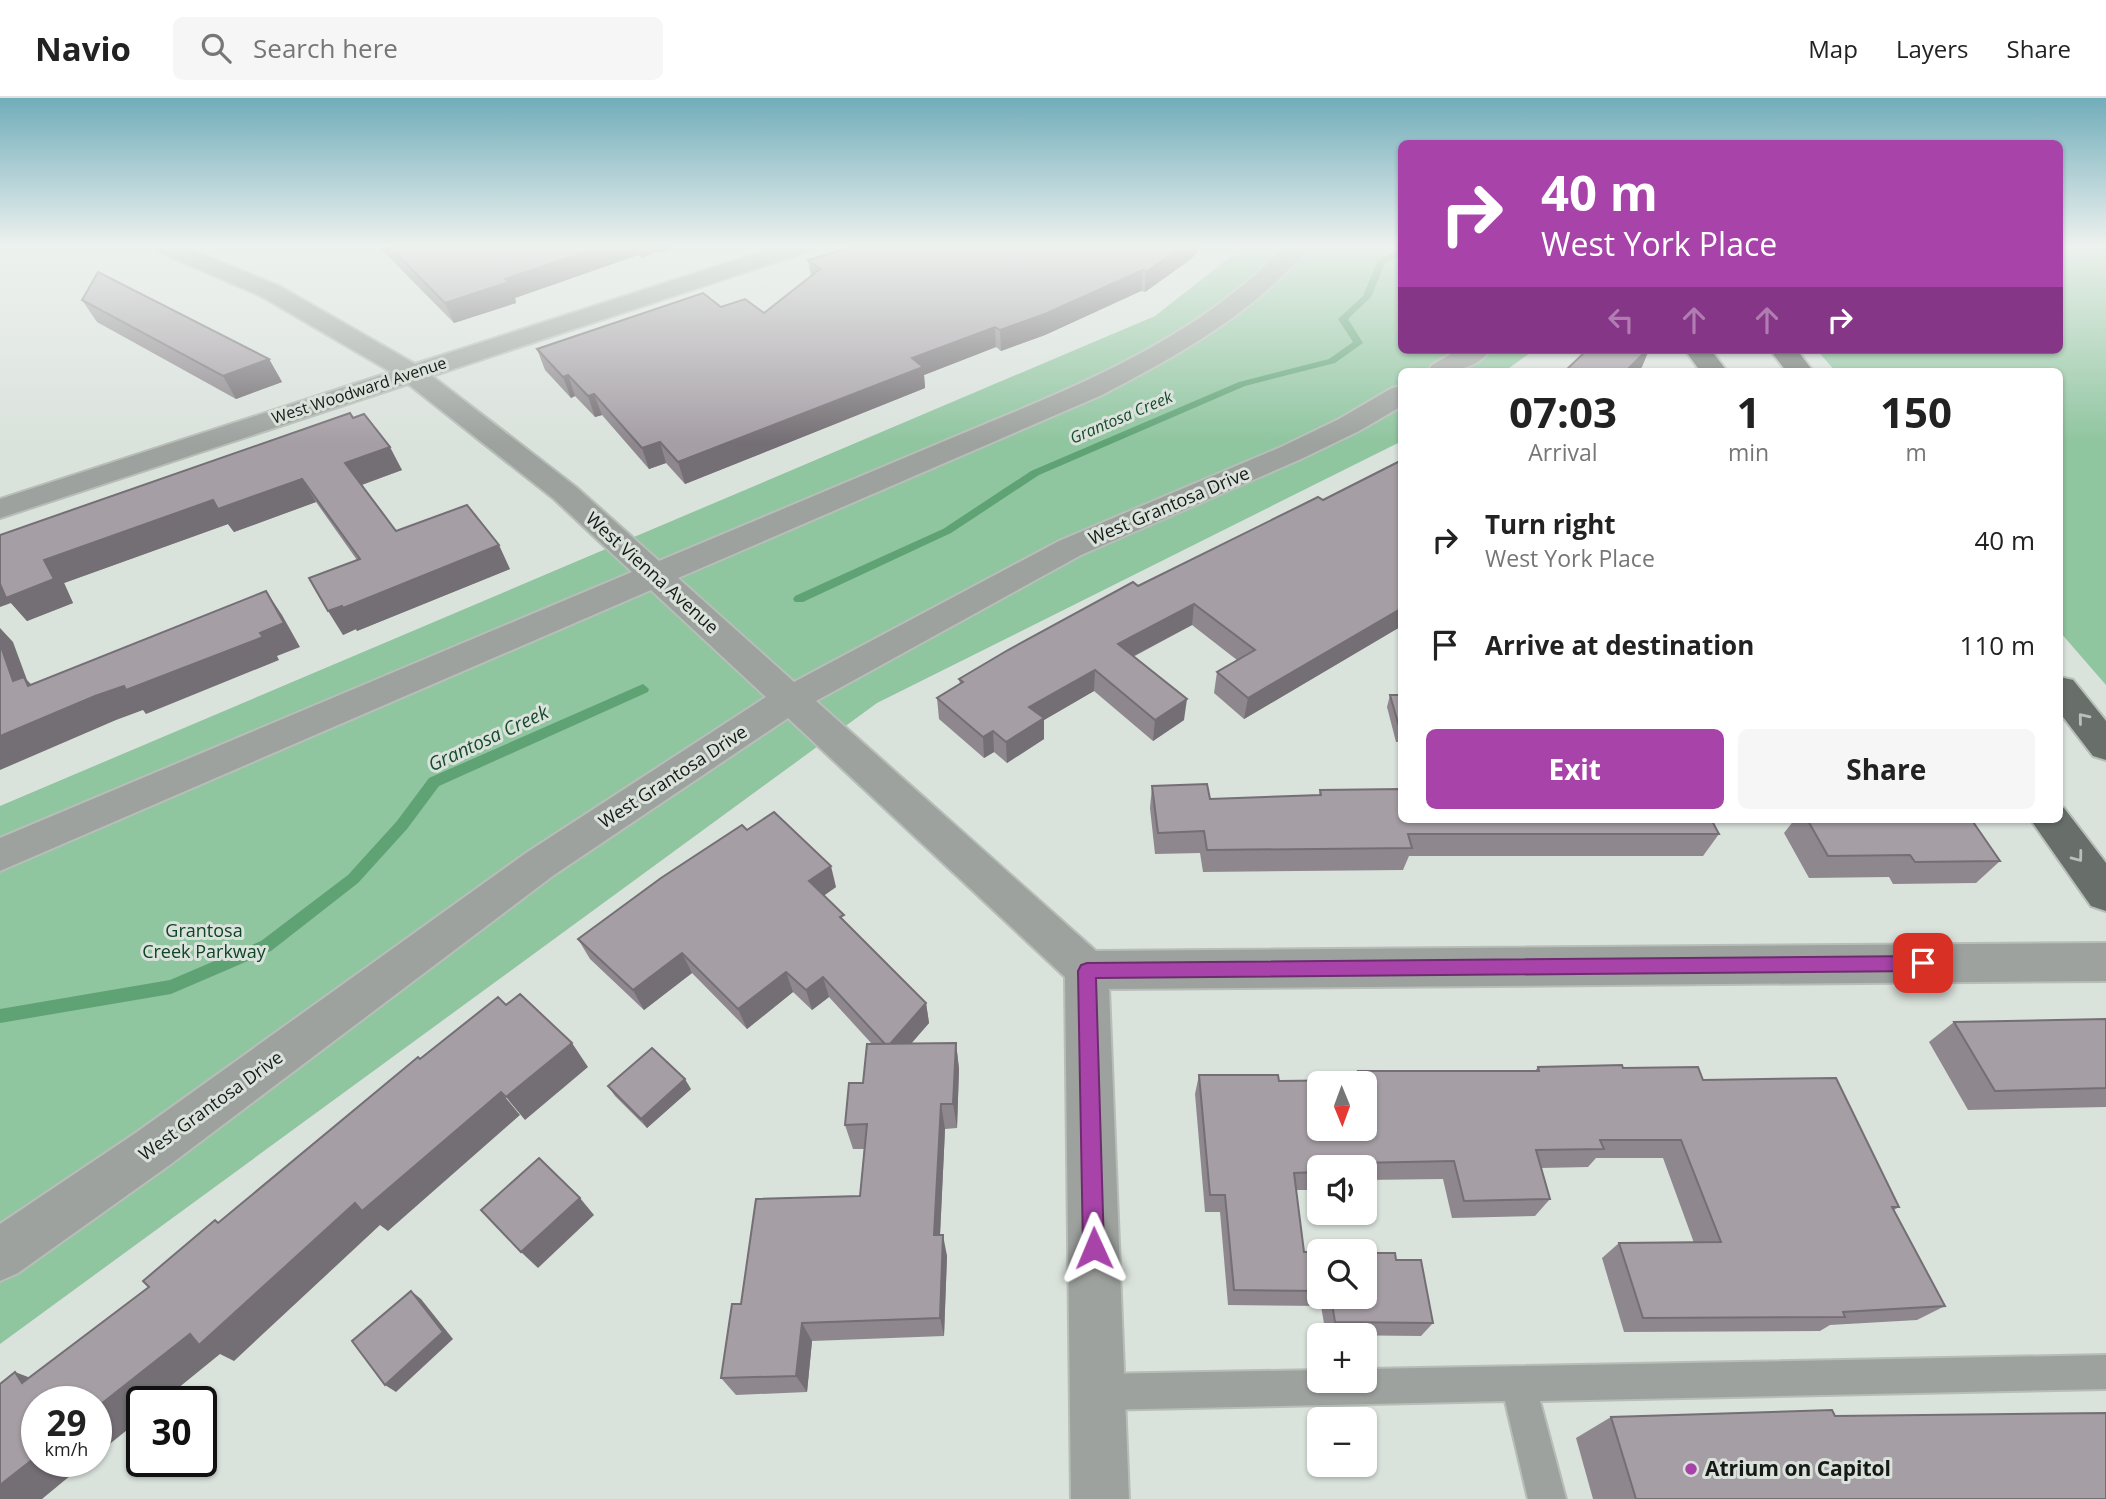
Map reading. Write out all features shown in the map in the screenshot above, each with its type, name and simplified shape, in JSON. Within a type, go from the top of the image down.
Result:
[{"type":"main road","points":[[1786,354],[1798,368]]},
{"type":"main road","points":[[2063,693],[2106,746]]},
{"type":"main road","points":[[2053,823],[2106,894]]},
{"type":"street","name":"West Vienna Avenue","points":[[307,312],[411,373],[565,493],[1087,971]]},
{"type":"street","name":"West Woodward Avenue","points":[[0,509],[597,312]]},
{"type":"street","points":[[0,855],[1092,389],[1177,344],[1225,312]]},
{"type":"street","points":[[1446,368],[1470,354]]},
{"type":"street","name":"West Grantosa Drive","points":[[0,1255],[154,1148],[540,864],[790,699],[844,673],[1070,548],[1291,453],[1349,425],[1398,396]]},
{"type":"street","points":[[1100,1499],[1087,971],[2106,962]]},
{"type":"lane","points":[[1098,1392],[2106,1372]]},
{"type":"lane","points":[[1518,1384],[1547,1499]]},
{"type":"green space","name":"Grantosa Creek Parkway","points":[[1160,312],[1398,312],[1398,354],[1528,354],[1509,368],[1398,368],[1398,443],[877,703],[0,1344],[0,806]]},
{"type":"green space","points":[[2063,312],[2106,312],[2106,685],[2063,635],[2063,368],[1832,368],[1820,354],[2063,354]]},
{"type":"building","points":[[105,312],[177,312],[269,359],[223,376]]},
{"type":"building","points":[[646,312],[1049,312],[1000,330],[995,327],[912,358],[923,367],[678,462],[660,442],[642,448],[594,394],[588,396],[568,375],[563,377],[537,349]]},
{"type":"building","points":[[1583,354],[1643,354],[1629,368],[1568,368]]},
{"type":"building","points":[[350,413],[353,418],[364,414],[390,447],[345,463],[396,531],[467,505],[499,545],[343,608],[342,606],[328,611],[309,578],[360,559],[302,479],[218,509],[213,500],[44,560],[54,579],[6,598],[0,584],[0,535]]},
{"type":"building","points":[[1398,462],[1398,610],[1248,698],[1217,672],[1255,650],[1194,604],[1118,644],[1187,699],[1155,720],[1095,670],[1029,707],[1044,718],[1006,742],[993,731],[983,737],[937,698],[963,682],[959,679],[1008,650],[1133,582],[1138,586],[1318,497],[1323,500]]},
{"type":"building","points":[[266,591],[284,623],[260,633],[263,637],[126,690],[124,686],[95,696],[0,736],[0,644],[13,681],[24,677],[28,686]]},
{"type":"building","points":[[1390,695],[1398,695],[1398,723]]},
{"type":"building","points":[[1207,784],[1210,799],[1321,795],[1320,790],[1398,789],[1398,823],[1713,823],[1719,834],[1408,834],[1412,848],[1207,850],[1204,831],[1158,833],[1152,786]]},
{"type":"building","points":[[774,812],[831,866],[809,881],[844,915],[840,917],[926,1003],[890,1044],[885,1044],[823,977],[806,990],[786,972],[738,1009],[682,953],[633,990],[578,939],[661,878],[742,825],[747,830]]},
{"type":"building","points":[[1809,823],[1974,823],[2000,861],[1915,862],[1910,855],[1828,856]]},
{"type":"building","points":[[520,994],[572,1043],[506,1097],[501,1092],[362,1211],[355,1203],[199,1345],[190,1334],[112,1395],[112,1386],[21,1386],[21,1469],[0,1485],[0,1384],[15,1372],[22,1383],[149,1287],[143,1281],[215,1220],[218,1223],[418,1057],[420,1059],[498,997],[506,1005]]},
{"type":"building","points":[[2106,1019],[2106,1088],[1995,1091],[1954,1022]]},
{"type":"building","points":[[956,1043],[953,1104],[941,1104],[934,1235],[943,1235],[940,1318],[802,1323],[796,1376],[721,1378],[732,1304],[741,1304],[756,1199],[860,1196],[867,1124],[845,1125],[849,1083],[863,1083],[867,1044]]},
{"type":"building","points":[[652,1048],[685,1079],[641,1119],[608,1086]]},
{"type":"building","points":[[1622,1065],[1623,1068],[1698,1067],[1703,1080],[1836,1078],[1899,1207],[1892,1207],[1945,1306],[1843,1312],[1845,1317],[1643,1318],[1619,1243],[1721,1242],[1681,1140],[1600,1140],[1604,1149],[1536,1150],[1550,1199],[1464,1201],[1454,1161],[1377,1163],[1377,1155],[1307,1155],[1307,1172],[1294,1173],[1304,1252],[1307,1252],[1307,1291],[1234,1290],[1225,1195],[1210,1195],[1199,1075],[1278,1075],[1279,1081],[1307,1081],[1307,1141],[1377,1141],[1377,1071],[1539,1071],[1538,1067]]},
{"type":"building","points":[[539,1158],[580,1198],[521,1252],[481,1210]]},
{"type":"building","points":[[1377,1253],[1395,1253],[1396,1260],[1421,1260],[1433,1323],[1335,1322],[1333,1309],[1377,1309]]},
{"type":"building","points":[[411,1291],[443,1332],[385,1385],[352,1341]]},
{"type":"building","points":[[1832,1410],[1835,1416],[2106,1413],[2106,1499],[1636,1499],[1611,1417]]},
{"type":"waterway","name":"Grantosa Creek","points":[[799,599],[947,531],[1035,473],[1242,384],[1332,361],[1358,343],[1343,319],[1350,312]]},
{"type":"waterway","name":"Grantosa Creek","points":[[0,1016],[171,987],[266,946],[353,879],[402,825],[434,782],[643,689]]},
{"type":"place","name":"Atrium on Capitol","points":[[1691,1469]]},
{"type":"route","points":[[1094,1248],[1087,971],[1923,963]]}]
